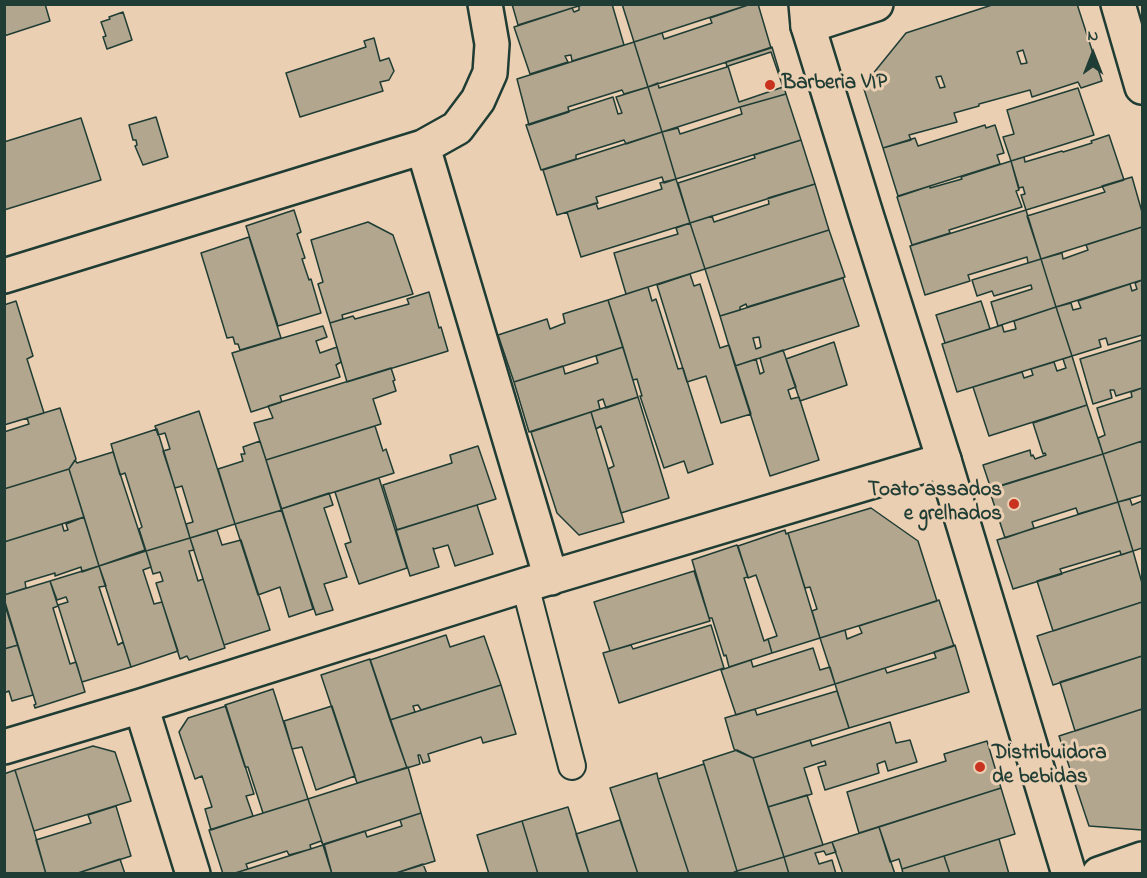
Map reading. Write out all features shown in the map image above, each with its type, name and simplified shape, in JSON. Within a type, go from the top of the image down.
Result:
[{"type":"street","points":[[4,276],[423,147],[457,128],[478,100],[490,73],[492,44],[485,4]]},
{"type":"street","points":[[876,4],[807,15],[1069,873]]},
{"type":"street","points":[[1118,4],[1143,87]]},
{"type":"street","points":[[423,147],[538,581]]},
{"type":"street","points":[[4,747],[538,581],[944,460]]},
{"type":"street","points":[[141,706],[193,873]]},
{"type":"street","points":[[1100,873],[1143,859]]},
{"type":"lane","points":[[538,581],[572,766]]},
{"type":"building","points":[[4,4],[45,4],[50,21],[4,36]]},
{"type":"building","points":[[512,4],[585,4],[518,25]]},
{"type":"building","points":[[612,4],[624,45],[572,61],[571,55],[565,56],[568,62],[530,74],[514,27],[572,8],[574,12],[579,10],[579,6]]},
{"type":"building","points":[[622,4],[751,4],[634,42]]},
{"type":"building","points":[[751,4],[758,4],[771,48],[648,87],[634,42],[662,33],[664,39],[712,23],[710,18]]},
{"type":"building","points":[[995,4],[1077,4],[1102,81],[1081,88],[1078,82],[1032,97],[1030,90],[979,104],[979,106],[954,113],[957,122],[909,135],[911,140],[883,148],[863,86],[906,33]],"holes":[[[1023,50],[1027,63],[1021,64],[1017,52]],[[941,76],[945,87],[940,88],[936,77]]]},
{"type":"building","points":[[123,12],[132,40],[107,49],[103,37],[106,36],[101,22]]},
{"type":"building","points":[[374,38],[380,61],[389,58],[394,71],[389,80],[380,82],[383,91],[300,117],[286,73],[366,47],[364,41]]},
{"type":"building","points":[[634,42],[648,87],[624,94],[622,90],[568,107],[569,112],[529,125],[517,79]]},
{"type":"building","points":[[772,47],[786,94],[662,132],[648,87],[658,83],[659,88],[727,67],[726,62]]},
{"type":"building","points":[[771,52],[783,87],[739,102],[728,66]]},
{"type":"building","points":[[648,87],[662,132],[626,144],[624,140],[576,155],[576,159],[541,170],[526,125],[613,97],[618,114],[622,113],[616,97]]},
{"type":"building","points":[[1078,88],[1094,135],[1011,161],[1003,137],[1014,134],[1007,110]]},
{"type":"building","points":[[786,94],[801,140],[676,179],[662,132],[678,128],[680,134],[742,114],[740,107]]},
{"type":"building","points":[[156,117],[168,157],[143,165],[129,125]]},
{"type":"building","points":[[81,118],[101,180],[4,210],[4,142]]},
{"type":"building","points":[[985,125],[986,128],[995,125],[1004,153],[997,155],[1000,164],[898,196],[883,148],[915,138],[918,146]]},
{"type":"building","points":[[662,132],[676,179],[664,183],[662,177],[596,197],[598,203],[557,215],[543,170]]},
{"type":"building","points":[[1109,135],[1124,180],[1026,210],[1021,195],[1025,194],[1023,187],[1019,188],[1011,161],[1024,157],[1025,162],[1063,152]]},
{"type":"building","points":[[801,140],[815,184],[690,223],[678,183],[755,158],[754,155]]},
{"type":"building","points":[[1011,161],[1019,190],[1016,191],[1022,207],[949,230],[950,233],[912,245],[897,197],[962,179],[961,177]]},
{"type":"building","points":[[1132,177],[1142,212],[1142,227],[1041,259],[1027,216],[1105,192],[1102,186]]},
{"type":"building","points":[[676,179],[690,223],[581,257],[567,212],[596,203],[598,209],[662,189],[660,183]]},
{"type":"building","points":[[815,184],[829,230],[705,269],[690,223],[712,216],[714,222],[769,204],[768,198]]},
{"type":"building","points":[[294,210],[301,232],[297,234],[305,258],[302,259],[309,280],[311,279],[321,313],[278,326],[246,226]]},
{"type":"building","points":[[1026,210],[1041,259],[1028,263],[1027,257],[968,275],[970,281],[925,295],[910,246]]},
{"type":"building","points":[[368,222],[393,235],[413,294],[342,315],[343,319],[330,323],[318,284],[323,282],[311,240]]},
{"type":"building","points":[[690,223],[705,269],[626,294],[614,253],[678,234],[676,228]]},
{"type":"building","points":[[1142,227],[1142,280],[1056,307],[1041,259],[1062,253],[1063,259],[1088,250],[1086,245]]},
{"type":"building","points":[[829,230],[845,277],[747,307],[746,304],[740,307],[740,310],[720,316],[705,269]]},
{"type":"building","points":[[249,237],[281,338],[240,350],[233,337],[227,338],[201,253]]},
{"type":"building","points":[[1041,259],[1056,307],[998,326],[991,302],[1032,289],[1031,285],[994,296],[992,291],[977,296],[972,280]]},
{"type":"building","points":[[690,274],[694,286],[700,284],[720,348],[729,345],[751,414],[721,423],[706,376],[687,382],[657,285]]},
{"type":"building","points":[[843,278],[859,326],[735,366],[720,316]],"holes":[[[759,337],[761,347],[756,349],[753,338]]]},
{"type":"building","points":[[1142,280],[1142,335],[1108,345],[1106,338],[1099,340],[1101,347],[1072,356],[1056,307],[1071,303],[1073,310],[1081,308],[1078,301],[1130,284],[1132,291],[1137,289],[1135,283]]},
{"type":"building","points":[[648,287],[652,301],[656,299],[678,369],[683,368],[713,464],[688,473],[684,461],[664,468],[640,396],[642,396],[637,379],[633,380],[608,300]]},
{"type":"building","points":[[429,292],[448,351],[347,382],[330,323],[353,316],[355,319],[409,304],[407,299]]},
{"type":"building","points":[[608,300],[623,347],[514,382],[498,335],[547,319],[550,329],[565,323],[563,314]]},
{"type":"building","points":[[16,301],[33,356],[27,359],[44,413],[4,425],[4,305]]},
{"type":"building","points":[[981,301],[990,329],[945,343],[936,315]]},
{"type":"building","points":[[1056,307],[1072,356],[957,392],[942,344],[1002,325],[1004,332],[1016,329],[1014,321]]},
{"type":"building","points":[[323,326],[327,337],[316,341],[320,353],[337,347],[341,362],[336,365],[340,377],[280,396],[282,402],[251,412],[232,353]]},
{"type":"building","points":[[1142,340],[1142,388],[1116,396],[1114,390],[1110,390],[1112,398],[1093,404],[1080,359]]},
{"type":"building","points":[[834,342],[847,385],[800,401],[786,359]]},
{"type":"building","points":[[623,347],[638,397],[606,408],[603,399],[598,401],[600,409],[529,432],[514,382],[563,366],[565,374],[598,363],[596,356]]},
{"type":"building","points":[[783,350],[796,387],[788,390],[791,399],[799,397],[819,460],[770,476],[735,366],[756,359],[760,374],[764,372],[760,358]]},
{"type":"building","points":[[1072,356],[1087,405],[989,436],[973,387],[1022,372],[1024,378],[1033,375],[1031,369],[1054,362],[1057,371],[1066,368],[1063,359]]},
{"type":"building","points":[[391,368],[396,391],[373,399],[381,424],[266,460],[254,423],[273,418],[268,406]]},
{"type":"building","points":[[1142,388],[1142,441],[1103,454],[1098,438],[1105,435],[1097,408],[1132,397],[1131,392]]},
{"type":"building","points":[[638,397],[669,498],[621,513],[608,469],[614,466],[601,426],[596,429],[591,412]]},
{"type":"building","points":[[1087,405],[1103,454],[991,489],[983,465],[1030,450],[1031,456],[1033,455],[1035,459],[1046,455],[1043,454],[1033,423]]},
{"type":"building","points":[[60,408],[76,459],[69,469],[4,489],[4,432],[29,424],[27,418]]},
{"type":"building","points":[[199,411],[235,524],[190,538],[186,524],[193,522],[182,486],[175,488],[163,451],[170,449],[165,433],[158,435],[155,426]]},
{"type":"building","points":[[591,412],[624,522],[579,535],[557,513],[531,432]]},
{"type":"building","points":[[375,426],[383,451],[386,449],[394,473],[281,509],[266,460]]},
{"type":"building","points":[[157,429],[190,538],[146,551],[139,529],[142,527],[125,473],[120,475],[111,444]]},
{"type":"building","points":[[260,441],[282,510],[235,524],[218,469],[243,461],[241,454],[245,454],[243,447]]},
{"type":"building","points":[[1142,441],[1142,495],[1118,502],[1103,454]]},
{"type":"building","points":[[478,446],[496,499],[397,530],[383,485],[452,463],[450,455]]},
{"type":"building","points":[[113,452],[145,550],[99,566],[69,469],[75,460],[77,463]]},
{"type":"building","points":[[1103,454],[1118,502],[1078,514],[1076,508],[1032,522],[1034,528],[1005,538],[989,489]]},
{"type":"building","points":[[69,469],[84,517],[4,542],[4,489]]},
{"type":"building","points":[[379,478],[407,568],[359,584],[345,544],[351,542],[335,492]]},
{"type":"building","points":[[329,493],[333,505],[324,508],[347,577],[324,584],[333,610],[316,615],[281,509]]},
{"type":"building","points":[[1130,499],[1132,505],[1142,501],[1142,548],[1133,551],[1118,502]]},
{"type":"building","points":[[1118,502],[1133,551],[1121,555],[1120,551],[1060,569],[1062,574],[1013,589],[997,540]]},
{"type":"building","points":[[477,505],[493,554],[455,566],[448,545],[433,548],[439,567],[410,576],[396,530]]},
{"type":"building","points":[[871,508],[918,541],[937,601],[820,638],[812,611],[817,609],[810,587],[805,588],[788,533]]},
{"type":"building","points":[[282,510],[313,609],[289,617],[280,587],[258,595],[235,524]]},
{"type":"building","points":[[84,517],[99,566],[82,572],[81,567],[55,576],[55,573],[25,582],[26,588],[4,595],[4,542],[62,524],[64,531],[68,530],[66,524]]},
{"type":"building","points":[[217,530],[222,545],[241,540],[270,630],[224,645],[190,538]]},
{"type":"building","points":[[785,530],[786,534],[788,533],[820,638],[772,653],[768,639],[777,636],[756,575],[748,578],[738,546]]},
{"type":"building","points":[[190,538],[194,550],[189,551],[198,581],[203,579],[225,648],[189,660],[187,656],[180,659],[156,583],[163,581],[160,572],[153,574],[146,551]]},
{"type":"building","points":[[737,545],[748,577],[744,578],[764,641],[768,639],[772,653],[729,667],[712,618],[709,618],[692,560]]},
{"type":"building","points":[[146,551],[151,567],[143,570],[154,604],[162,602],[178,651],[131,667],[99,566]]},
{"type":"building","points":[[1133,551],[1142,583],[1142,602],[1053,631],[1037,581]]},
{"type":"building","points":[[99,566],[106,586],[99,587],[118,645],[123,642],[131,667],[82,682],[58,605],[68,602],[66,597],[57,600],[50,581]]},
{"type":"building","points":[[694,571],[710,621],[610,651],[594,602]]},
{"type":"building","points":[[50,581],[58,606],[53,608],[70,664],[76,662],[85,692],[35,708],[36,704],[4,602],[4,595]]},
{"type":"building","points":[[939,600],[954,646],[835,684],[820,638],[845,630],[847,639],[862,633],[859,626]]},
{"type":"building","points":[[4,602],[18,645],[4,649]]},
{"type":"building","points":[[1142,602],[1142,656],[1053,685],[1037,636]]},
{"type":"building","points":[[711,625],[724,668],[619,703],[603,653],[631,645],[633,649]]},
{"type":"building","points":[[446,635],[450,647],[484,636],[501,685],[421,710],[418,705],[413,706],[415,712],[390,720],[370,660]]},
{"type":"building","points":[[18,645],[33,695],[12,701],[9,691],[4,693],[4,649]]},
{"type":"building","points":[[955,645],[969,692],[849,728],[835,684],[885,668],[887,673],[936,658],[934,652]]},
{"type":"building","points":[[813,648],[820,670],[830,667],[835,684],[736,715],[721,670],[751,660],[753,667]]},
{"type":"building","points":[[1142,656],[1142,709],[1075,731],[1060,682]]},
{"type":"building","points":[[370,659],[407,768],[357,783],[321,675]]},
{"type":"building","points":[[501,685],[516,734],[483,743],[481,737],[428,754],[430,761],[423,763],[418,755],[420,764],[407,768],[390,720]]},
{"type":"building","points":[[273,689],[308,799],[263,813],[225,705]]},
{"type":"building","points":[[837,691],[849,728],[753,758],[734,749],[725,718],[755,709],[757,715]]},
{"type":"building","points":[[226,706],[254,794],[246,796],[253,816],[211,830],[205,809],[212,807],[202,776],[195,779],[179,732],[188,718]]},
{"type":"building","points":[[332,706],[355,776],[316,790],[302,747],[292,749],[284,721]]},
{"type":"building","points":[[1142,709],[1142,830],[1089,826],[1059,736]]},
{"type":"building","points":[[890,722],[896,743],[910,740],[917,762],[888,771],[885,761],[877,764],[879,773],[825,790],[818,767],[826,765],[825,761],[804,768],[812,794],[768,807],[753,758],[810,740],[812,746]]},
{"type":"building","points":[[987,741],[1001,788],[859,833],[847,792],[946,761],[944,754]]},
{"type":"building","points":[[93,746],[115,752],[131,801],[34,831],[15,770]]},
{"type":"building","points":[[737,750],[753,758],[784,857],[737,871],[703,761]]},
{"type":"building","points":[[704,764],[737,871],[730,874],[689,874],[658,779]]},
{"type":"building","points":[[408,767],[421,813],[323,845],[308,799]]},
{"type":"building","points":[[15,770],[46,874],[4,874],[4,774]]},
{"type":"building","points":[[657,773],[689,874],[638,874],[610,788]]},
{"type":"building","points":[[1001,788],[1015,834],[902,869],[899,859],[890,862],[879,827]]},
{"type":"building","points":[[807,795],[823,845],[784,857],[768,807]]},
{"type":"building","points":[[308,799],[323,845],[321,841],[310,845],[311,849],[289,855],[287,851],[246,864],[248,869],[223,874],[209,830]]},
{"type":"building","points":[[116,806],[131,856],[75,874],[46,874],[36,840],[91,823],[88,815]]},
{"type":"building","points":[[568,807],[589,874],[538,874],[522,821]]},
{"type":"building","points":[[421,813],[435,861],[393,874],[332,874],[324,844],[365,831],[367,837],[402,826],[400,820]]},
{"type":"building","points":[[620,820],[638,874],[589,874],[576,834]]},
{"type":"building","points":[[522,821],[538,874],[489,874],[477,835]]},
{"type":"building","points":[[879,827],[895,874],[843,874],[832,842]]},
{"type":"building","points":[[999,839],[1009,874],[950,874],[944,856]]},
{"type":"building","points":[[832,842],[836,852],[826,855],[824,851],[815,853],[819,864],[832,860],[836,874],[789,874],[784,857]]},
{"type":"building","points":[[323,845],[332,874],[232,874],[248,869]]},
{"type":"building","points":[[944,856],[950,874],[903,874],[902,869]]},
{"type":"building","points":[[784,857],[789,874],[738,874],[737,871]]},
{"type":"building","points":[[120,859],[125,874],[75,874]]},
{"type":"building","points":[[423,864],[427,874],[393,874]]},
{"type":"place","name":"Barberia VIP","points":[[770,85]]},
{"type":"place","name":"Toato assados e grelhados","points":[[1014,504]]},
{"type":"place","name":"Distribuidora de bebidas","points":[[980,767]]}]
